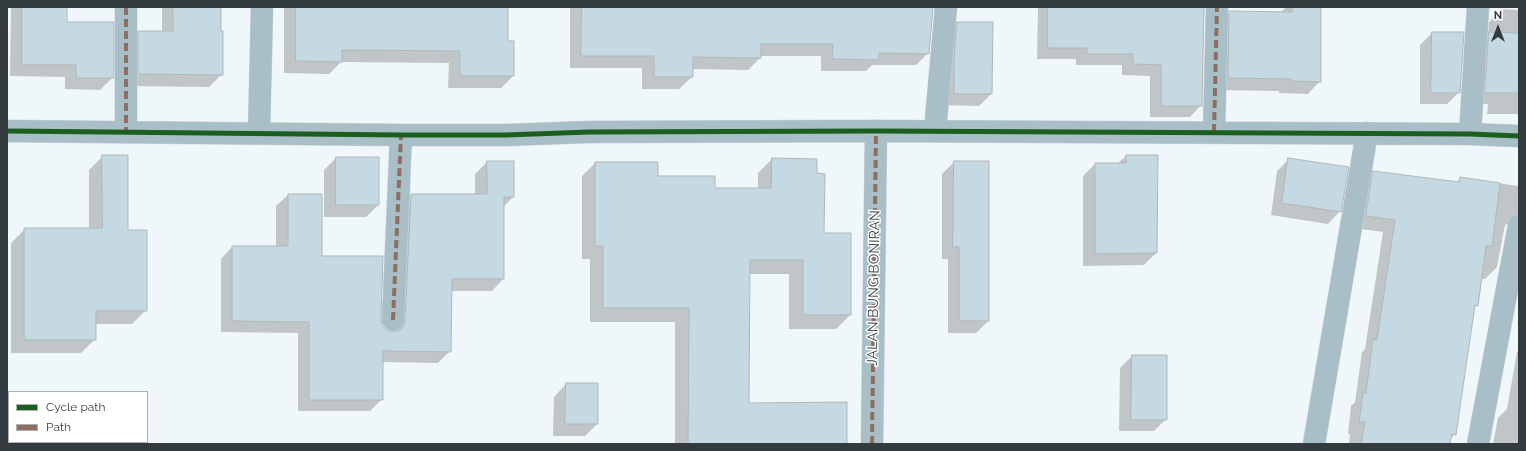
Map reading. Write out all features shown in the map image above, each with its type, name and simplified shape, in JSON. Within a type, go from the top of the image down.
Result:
[{"type":"street","points":[[126,7],[126,132]]},
{"type":"street","points":[[259,133],[262,7]]},
{"type":"street","points":[[935,132],[946,7]]},
{"type":"street","points":[[1214,132],[1217,7]]},
{"type":"street","points":[[1470,134],[1478,7]]},
{"type":"street","points":[[7,131],[401,135],[506,135],[589,132],[1214,132],[1470,134],[1519,136]]},
{"type":"street","name":"JALAN BUNG BONIRAN","points":[[872,444],[876,132]]},
{"type":"street","points":[[1314,444],[1368,133]]},
{"type":"street","points":[[393,320],[401,135]]},
{"type":"street","points":[[1478,444],[1511,314],[1519,225]]},
{"type":"building","points":[[22,7],[67,7],[67,22],[114,22],[114,78],[76,78],[76,65],[22,65]]},
{"type":"building","points":[[173,7],[221,7],[221,31],[223,31],[223,75],[138,74],[138,31],[173,31]]},
{"type":"building","points":[[296,7],[508,7],[508,41],[514,41],[514,76],[460,76],[460,51],[342,50],[342,62],[296,61]]},
{"type":"building","points":[[582,7],[933,7],[929,54],[879,53],[879,60],[832,59],[833,44],[761,44],[761,58],[693,57],[693,77],[654,77],[654,56],[581,56]]},
{"type":"building","points":[[1048,7],[1204,7],[1202,106],[1161,106],[1161,65],[1133,64],[1133,54],[1087,54],[1087,48],[1048,48]]},
{"type":"building","points":[[1292,7],[1321,7],[1321,82],[1291,81],[1291,79],[1228,78],[1229,11],[1292,12]]},
{"type":"building","points":[[957,22],[993,22],[992,94],[954,94],[954,57]]},
{"type":"building","points":[[1432,32],[1464,32],[1460,93],[1431,93]]},
{"type":"building","points":[[1489,32],[1519,33],[1519,93],[1485,93]]},
{"type":"building","points":[[102,155],[128,155],[128,230],[147,230],[147,311],[96,311],[96,340],[24,340],[24,228],[102,228]]},
{"type":"building","points":[[1126,155],[1158,155],[1157,253],[1095,254],[1095,163],[1126,163]]},
{"type":"building","points":[[336,157],[379,157],[379,205],[336,205]]},
{"type":"building","points":[[772,158],[817,159],[817,173],[825,174],[824,233],[851,233],[851,315],[803,315],[803,260],[750,260],[749,403],[847,402],[847,444],[688,444],[689,308],[603,308],[603,246],[595,246],[595,162],[658,162],[658,176],[715,176],[715,188],[771,188]]},
{"type":"building","points":[[1288,158],[1349,167],[1341,212],[1282,203]]},
{"type":"building","points":[[487,161],[514,161],[514,197],[504,197],[504,279],[452,279],[451,352],[383,351],[383,400],[309,400],[309,322],[232,321],[232,246],[288,246],[288,194],[322,194],[322,256],[383,256],[382,326],[387,331],[399,331],[404,326],[405,321],[411,194],[487,194]]},
{"type":"building","points":[[954,161],[989,161],[989,321],[959,321],[959,247],[953,247]]},
{"type":"building","points":[[1373,171],[1459,182],[1460,177],[1500,183],[1492,246],[1486,246],[1478,306],[1475,305],[1456,435],[1452,434],[1450,444],[1361,444],[1365,422],[1359,422],[1363,393],[1366,393],[1373,339],[1377,340],[1395,220],[1366,216]]},
{"type":"building","points":[[1132,355],[1167,355],[1167,420],[1131,420]]},
{"type":"building","points":[[566,383],[598,383],[598,424],[565,424]]},
{"type":"marked path","points":[[126,7],[126,132]]},
{"type":"marked path","points":[[1214,132],[1217,7]]},
{"type":"marked path","points":[[872,444],[876,131]]},
{"type":"marked path","points":[[393,320],[401,135]]},
{"type":"cycle path","points":[[7,131],[401,135],[506,135],[589,132],[876,131],[1470,134],[1519,136]]}]
